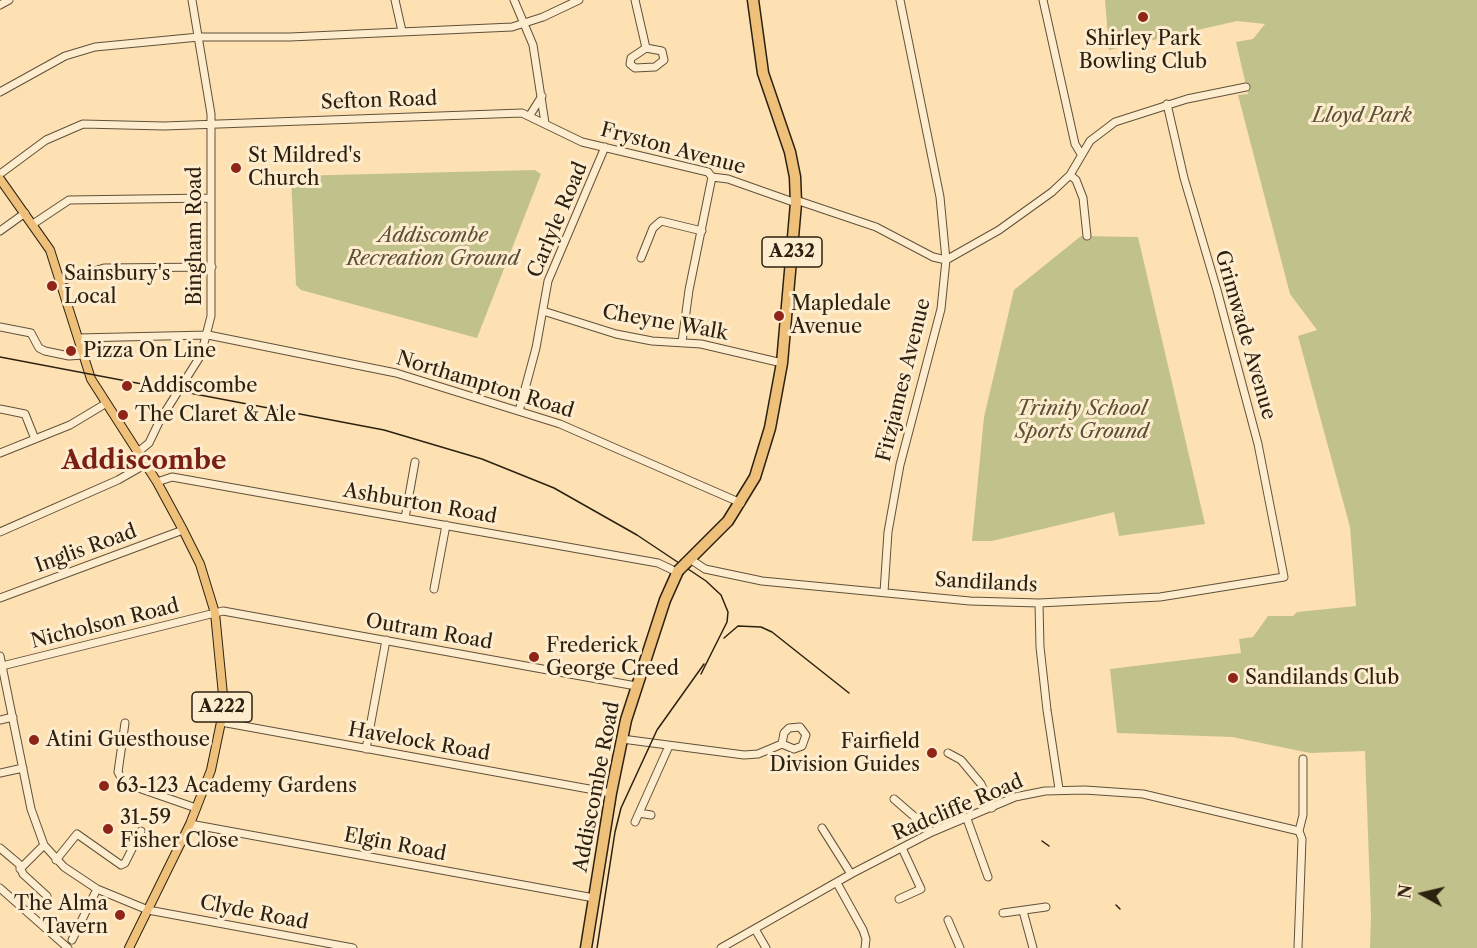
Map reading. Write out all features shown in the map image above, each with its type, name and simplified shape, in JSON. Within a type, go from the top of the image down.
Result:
[{"type":"highway","name":"Addiscombe Road","points":[[588,946],[611,793],[636,686],[677,572],[723,528],[741,503],[755,477],[765,447],[782,363],[796,201],[790,152],[763,73],[753,0]]},
{"type":"main road","name":"A222","points":[[0,179],[51,250],[91,379],[157,482],[183,530],[200,564],[215,613],[222,669],[221,722],[211,770],[190,824],[129,948]]},
{"type":"street","points":[[0,5],[9,0]]},
{"type":"street","name":"Bingham Road","points":[[138,452],[149,443],[160,420],[196,364],[208,335],[212,306],[211,123],[192,0]]},
{"type":"street","points":[[395,0],[402,31]]},
{"type":"street","points":[[514,0],[533,45],[545,123]]},
{"type":"street","points":[[0,92],[56,60],[86,48],[199,37],[290,37],[505,28],[525,24],[579,0]]},
{"type":"street","points":[[635,0],[646,48]]},
{"type":"street","name":"Fitzjames Avenue","points":[[884,592],[888,532],[900,465],[941,309],[946,260],[940,197],[900,0]]},
{"type":"street","points":[[1043,0],[1075,144],[1081,154]]},
{"type":"street","points":[[646,48],[662,51],[664,60],[655,67],[635,68],[630,64],[631,58],[646,48]]},
{"type":"street","points":[[796,201],[876,227],[933,257],[946,260],[1008,224],[1048,195],[1070,174],[1090,141],[1115,122],[1167,104],[1246,87]]},
{"type":"street","points":[[530,115],[542,96]]},
{"type":"street","name":"Grimwade Avenue","points":[[1167,104],[1184,178],[1258,444],[1284,577]]},
{"type":"street","name":"Sefton Road","points":[[0,174],[46,140],[76,125],[517,113],[530,115],[545,123]]},
{"type":"street","name":"Fryston Avenue","points":[[545,123],[575,140],[708,172],[712,177],[732,180],[796,201]]},
{"type":"street","name":"Carlyle Road","points":[[519,411],[551,274],[605,147]]},
{"type":"street","points":[[1070,174],[1076,180],[1083,198],[1087,236]]},
{"type":"street","points":[[682,342],[689,290],[712,177]]},
{"type":"street","points":[[33,224],[69,200],[211,198]]},
{"type":"street","points":[[0,231],[25,213]]},
{"type":"street","points":[[641,258],[653,228],[661,221],[702,231]]},
{"type":"street","points":[[61,281],[104,268],[212,267]]},
{"type":"street","name":"Cheyne Walk","points":[[543,311],[614,333],[652,341],[705,344],[782,363]]},
{"type":"street","points":[[0,327],[35,336],[39,348],[45,351],[69,356],[82,355]]},
{"type":"street","name":"Northampton Road","points":[[78,338],[208,335],[397,374],[574,430],[741,503]]},
{"type":"street","points":[[0,453],[70,426],[105,404]]},
{"type":"street","points":[[0,409],[25,414],[35,439]]},
{"type":"street","points":[[405,518],[415,462]]},
{"type":"street","points":[[0,532],[118,480],[146,464]]},
{"type":"street","name":"Ashburton Road","points":[[157,482],[172,477],[657,563],[677,572]]},
{"type":"street","points":[[434,589],[446,525]]},
{"type":"street","name":"Inglis Road","points":[[0,598],[183,530]]},
{"type":"street","name":"Sandilands","points":[[688,561],[705,569],[762,580],[970,601],[1039,603],[1160,597],[1284,577]]},
{"type":"street","points":[[1039,603],[1040,647],[1059,789]]},
{"type":"street","name":"Outram Road","points":[[215,613],[223,611],[636,686]]},
{"type":"street","name":"Nicholson Road","points":[[2,666],[215,613]]},
{"type":"street","points":[[366,749],[386,640]]},
{"type":"street","points":[[0,656],[32,809],[44,845],[20,869]]},
{"type":"street","points":[[0,720],[13,717]]},
{"type":"street","name":"Havelock Road","points":[[221,722],[611,793]]},
{"type":"street","points":[[125,723],[118,772],[124,783],[196,808]]},
{"type":"street","points":[[622,739],[744,755],[758,754],[782,744]]},
{"type":"street","points":[[634,822],[669,746]]},
{"type":"street","points":[[948,753],[961,760],[981,784],[992,808]]},
{"type":"street","points":[[1298,948],[1302,839],[1299,831],[1303,816],[1303,759]]},
{"type":"street","points":[[0,773],[23,768]]},
{"type":"street","name":"Radcliffe Road","points":[[721,948],[851,874],[932,832],[1015,797],[1059,789],[1143,794],[1299,831]]},
{"type":"street","points":[[894,799],[932,832]]},
{"type":"street","points":[[639,813],[651,815]]},
{"type":"street","points":[[967,819],[988,877]]},
{"type":"street","name":"Elgin Road","points":[[190,824],[594,898]]},
{"type":"street","points":[[822,828],[851,874]]},
{"type":"street","points":[[56,860],[77,834],[121,865],[125,863],[141,831]]},
{"type":"street","name":"Clyde Road","points":[[44,845],[56,860],[97,888],[148,910],[353,948]]},
{"type":"street","points":[[0,848],[22,874],[47,896]]},
{"type":"street","points":[[899,899],[921,888],[902,848]]},
{"type":"street","points":[[837,883],[863,930],[866,939],[865,948]]},
{"type":"street","points":[[0,888],[68,948]]},
{"type":"street","points":[[72,940],[97,888]]},
{"type":"street","points":[[1003,913],[1046,907]]},
{"type":"street","points":[[1023,911],[1033,948]]},
{"type":"street","points":[[948,920],[960,948]]},
{"type":"street","points":[[755,929],[766,948]]},
{"type":"green space","name":"Lloyd Park","points":[[1105,0],[1477,0],[1477,948],[1370,948],[1371,916],[1365,751],[1310,753],[1232,737],[1117,733],[1110,669],[1241,653],[1239,639],[1253,637],[1268,616],[1293,616],[1297,612],[1356,606],[1350,527],[1298,336],[1317,330],[1290,294],[1238,95],[1248,94],[1236,42],[1253,39],[1265,24],[1237,21],[1109,50]]},
{"type":"green space","name":"Addiscombe Recreation Ground","points":[[535,170],[541,174],[477,338],[301,290],[296,285],[291,176]]},
{"type":"green space","name":"Trinity School Sports Ground","points":[[1081,236],[1138,237],[1205,524],[1119,536],[1114,512],[992,541],[972,541],[984,417],[1014,290]]},
{"type":"tram line","points":[[0,357],[384,430],[482,459],[554,488],[637,535],[706,581],[721,595],[728,612],[727,622],[701,674]]},
{"type":"tram line","points":[[724,638],[738,626],[761,627],[772,632],[849,693]]},
{"type":"tram line","points":[[597,948],[615,832],[621,808],[657,730],[704,664]]},
{"type":"tram line","points":[[1042,841],[1049,846]]},
{"type":"tram line","points":[[1116,905],[1120,909]]},
{"type":"place","name":"Shirley Park Bowling Club","points":[[1143,17]]},
{"type":"place","name":"St Mildred's Church","points":[[236,168]]},
{"type":"place","name":"Sainsbury's Local","points":[[52,286]]},
{"type":"place","name":"Mapledale Avenue","points":[[779,316]]},
{"type":"place","name":"Pizza On Line","points":[[71,351]]},
{"type":"place","name":"Addiscombe","points":[[127,386]]},
{"type":"place","name":"The Claret & Ale","points":[[123,415]]},
{"type":"place","name":"Frederick George Creed","points":[[534,657]]},
{"type":"place","name":"Sandilands Club","points":[[1233,678]]},
{"type":"place","name":"Atini Guesthouse","points":[[34,740]]},
{"type":"place","name":"Fairfield Division Guides","points":[[932,753]]},
{"type":"place","name":"63-123 Academy Gardens","points":[[104,786]]},
{"type":"place","name":"31-59 Fisher Close","points":[[108,829]]},
{"type":"place","name":"The Alma Tavern","points":[[120,915]]},
{"type":"district","name":"Addiscombe","points":[[144,461]]}]
